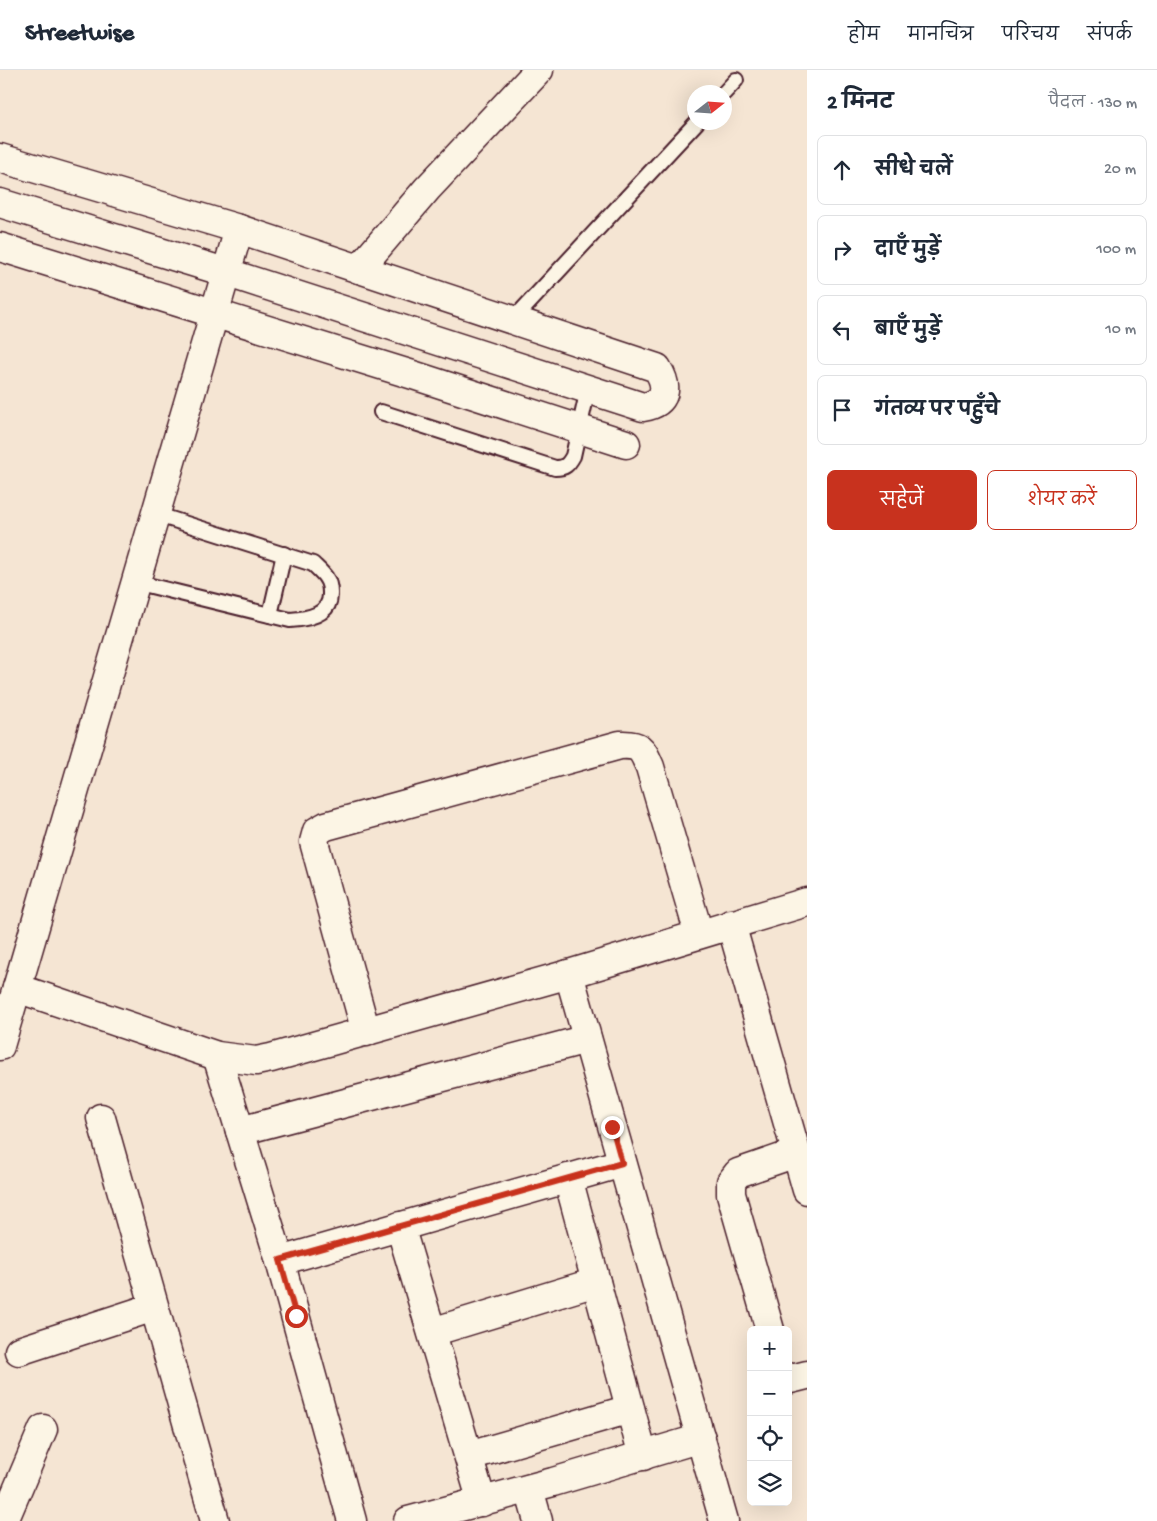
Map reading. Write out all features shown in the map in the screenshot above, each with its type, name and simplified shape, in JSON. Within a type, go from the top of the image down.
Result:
[{"type":"street","points":[[359,269],[427,189],[539,70]]},
{"type":"street","points":[[0,158],[239,229],[657,368],[662,376],[665,387],[663,396],[652,405],[642,407],[225,272],[0,202]]},
{"type":"street","points":[[0,1046],[154,514],[239,229]]},
{"type":"street","points":[[0,248],[213,313],[626,444]]},
{"type":"street","points":[[366,1032],[314,842],[318,831],[326,826],[620,745],[634,744],[643,751],[650,767],[699,934]]},
{"type":"street","points":[[17,988],[217,1056],[256,1060],[271,1058],[366,1032],[569,974],[807,902]]},
{"type":"street","points":[[731,924],[807,1190]]},
{"type":"street","points":[[569,974],[724,1521]]},
{"type":"street","points":[[240,1131],[587,1039]]},
{"type":"street","points":[[217,1056],[280,1260],[352,1521]]},
{"type":"street","points":[[101,1118],[215,1521]]},
{"type":"street","points":[[769,1326],[731,1194],[731,1182],[738,1173],[796,1153]]},
{"type":"street","points":[[280,1260],[622,1163]]},
{"type":"street","points":[[568,1178],[643,1456]]},
{"type":"street","points":[[400,1226],[482,1502]]},
{"type":"street","points":[[432,1332],[596,1282]]},
{"type":"street","points":[[19,1351],[154,1307]]},
{"type":"street","points":[[792,1379],[807,1375]]},
{"type":"street","points":[[469,1456],[630,1409]]},
{"type":"street","points":[[4,1521],[43,1429]]},
{"type":"street","points":[[408,1521],[482,1502],[701,1438]]},
{"type":"street","points":[[529,1488],[538,1521]]},
{"type":"lane","points":[[731,85],[736,80]]},
{"type":"lane","points":[[513,320],[690,130]]},
{"type":"lane","points":[[381,412],[555,468],[561,468],[568,465],[573,456],[588,389]]},
{"type":"lane","points":[[135,582],[290,620],[304,619],[319,614],[326,608],[330,600],[330,591],[326,578],[313,564],[154,514]]},
{"type":"lane","points":[[270,615],[284,554]]},
{"type":"route","points":[[296,1316],[280,1260],[622,1163],[612,1127]]}]
